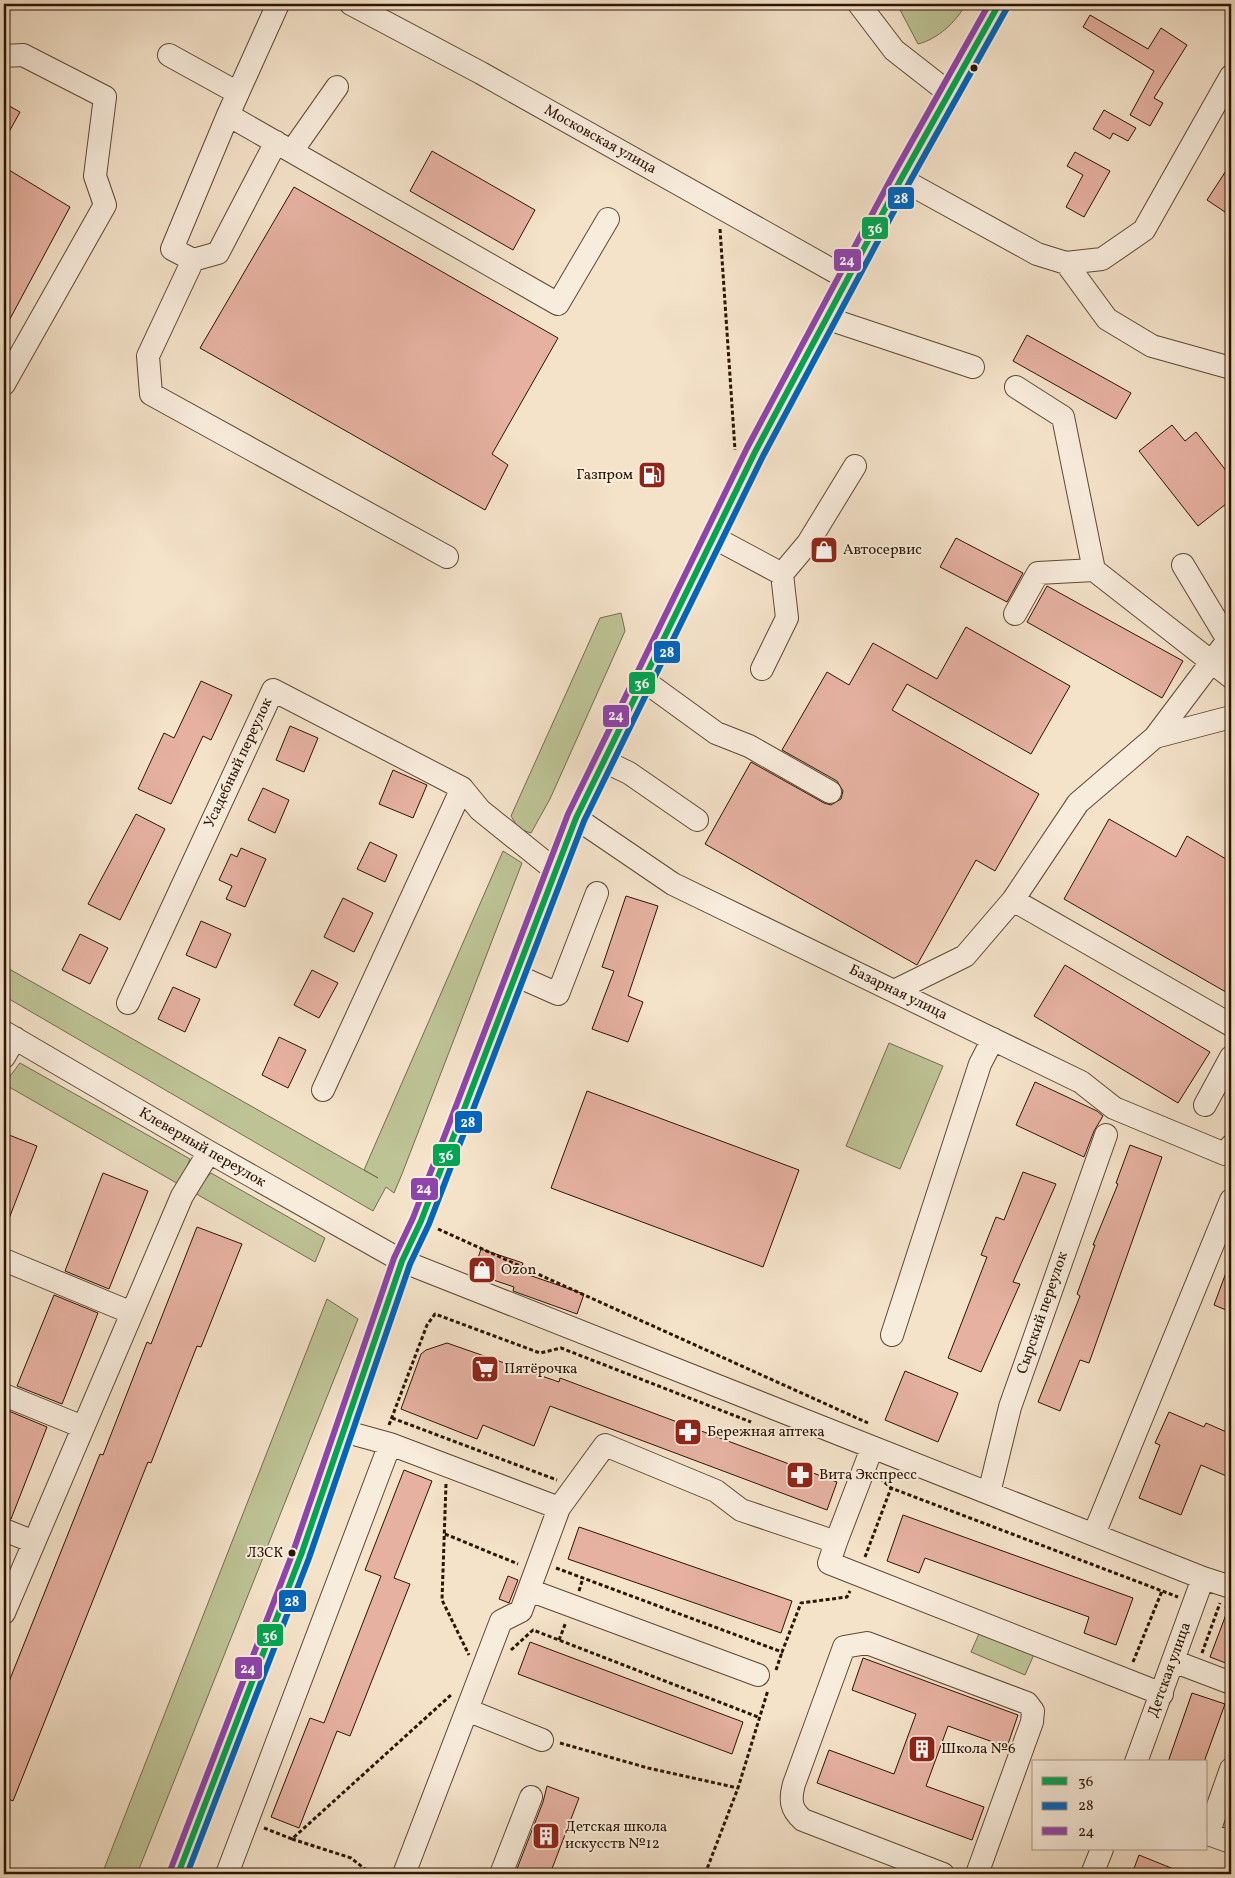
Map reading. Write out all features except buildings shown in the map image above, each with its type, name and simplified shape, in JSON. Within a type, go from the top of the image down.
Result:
[{"type":"street","points":[[278,4],[228,115],[172,249],[193,260],[218,253],[284,147],[337,87]]},
{"type":"street","name":"Московская улица","points":[[350,4],[481,73],[848,279]]},
{"type":"street","points":[[859,4],[894,50],[949,93]]},
{"type":"street","points":[[178,1874],[301,1554],[402,1262],[421,1221],[576,818],[713,537],[826,318],[999,4]]},
{"type":"street","points":[[4,56],[23,55],[105,97],[95,176],[105,205],[4,384]]},
{"type":"street","points":[[169,55],[238,93]]},
{"type":"street","points":[[901,179],[1037,254],[1066,263],[1102,259],[1144,230],[1231,76]]},
{"type":"street","points":[[228,115],[558,304],[608,219]]},
{"type":"street","points":[[193,260],[148,356],[151,394],[447,557]]},
{"type":"street","points":[[1066,263],[1107,319],[1152,346],[1231,368]]},
{"type":"street","points":[[826,318],[973,368]]},
{"type":"street","points":[[1016,387],[1063,417],[1094,570],[1231,677]]},
{"type":"street","points":[[762,668],[787,618],[782,574],[808,543],[855,466]]},
{"type":"street","points":[[713,537],[782,574]]},
{"type":"street","points":[[894,991],[965,956],[1013,900],[1078,803],[1156,737],[1230,640],[1183,565]]},
{"type":"street","points":[[1015,614],[1038,574],[1094,570]]},
{"type":"street","points":[[643,680],[716,733],[749,746],[830,792]]},
{"type":"street","name":"Усадебный переулок","points":[[128,1002],[273,690],[462,788],[480,810],[556,871]]},
{"type":"street","points":[[1156,737],[1231,718]]},
{"type":"street","points":[[604,761],[629,773],[697,820]]},
{"type":"street","points":[[323,1090],[462,788]]},
{"type":"street","name":"Базарная улица","points":[[576,818],[673,884],[1081,1082],[1114,1108],[1228,1150]]},
{"type":"street","points":[[515,975],[558,994],[597,893]]},
{"type":"street","points":[[1013,900],[1231,1025]]},
{"type":"street","points":[[892,1335],[980,1064],[993,1039]]},
{"type":"street","name":"Клеверный переулок","points":[[7,1042],[208,1152],[402,1262],[1094,1534],[1203,1578],[1226,1592]]},
{"type":"street","points":[[1205,1104],[1231,1057]]},
{"type":"street","name":"Сырский переулок","points":[[989,1494],[1010,1407],[1106,1135]]},
{"type":"street","points":[[4,1614],[182,1196],[208,1152]]},
{"type":"street","points":[[1094,1534],[1231,1200]]},
{"type":"street","points":[[4,1260],[132,1313]]},
{"type":"street","points":[[4,1395],[83,1427]]},
{"type":"street","points":[[344,1431],[387,1443],[559,1508]]},
{"type":"street","points":[[227,1874],[387,1443]]},
{"type":"street","points":[[405,1874],[502,1621],[521,1611],[559,1508],[605,1445],[716,1491],[741,1510],[836,1542]]},
{"type":"street","points":[[871,1447],[830,1563],[1162,1694]]},
{"type":"street","points":[[4,1530],[34,1542]]},
{"type":"street","points":[[535,1574],[766,1681]]},
{"type":"street","name":"Детская улица","points":[[1137,1760],[1203,1578]]},
{"type":"street","points":[[943,1874],[803,1820],[794,1812],[790,1799],[794,1784],[844,1647],[867,1643],[1027,1703],[1033,1711],[1032,1722],[977,1874]]},
{"type":"street","points":[[1173,1661],[1231,1683]]},
{"type":"street","points":[[467,1710],[542,1740]]},
{"type":"street","points":[[1231,1769],[1208,1834],[1231,1842]]},
{"type":"street","points":[[501,1874],[531,1797]]},
{"type":"street","points":[[1092,1874],[1102,1850]]},
{"type":"path","points":[[720,226],[735,455]]},
{"type":"path","points":[[421,1221],[871,1447],[891,1488],[1194,1603],[1226,1592]]},
{"type":"path","points":[[387,1443],[392,1418],[427,1325],[435,1314],[540,1353],[561,1348],[754,1423]]},
{"type":"path","points":[[392,1418],[574,1487]]},
{"type":"path","points":[[292,1838],[466,1682],[478,1681],[468,1654],[442,1600],[446,1477]]},
{"type":"path","points":[[706,1874],[738,1788],[766,1681],[782,1652],[801,1603],[847,1597],[859,1575],[891,1488]]},
{"type":"path","points":[[444,1534],[535,1574],[782,1652]]},
{"type":"path","points":[[1126,1680],[1162,1591]]},
{"type":"path","points":[[1226,1592],[1231,1609]]},
{"type":"path","points":[[1196,1670],[1226,1592]]},
{"type":"path","points":[[505,1656],[533,1630],[758,1717]]},
{"type":"path","points":[[542,1740],[580,1748],[698,1780],[738,1788]]},
{"type":"path","points":[[247,1822],[351,1858],[371,1874]]},
{"type":"green space","points":[[897,4],[966,4],[946,29],[933,38],[918,44]]},
{"type":"green space","points":[[621,613],[625,631],[550,799],[531,833],[519,829],[511,816],[600,618]]},
{"type":"green space","points":[[503,851],[522,863],[394,1193],[386,1187],[373,1211],[4,996],[4,966],[378,1178],[364,1170]]},
{"type":"green space","points":[[889,1043],[943,1066],[900,1169],[846,1146]]},
{"type":"green space","points":[[20,1063],[190,1159],[180,1185],[4,1084]]},
{"type":"green space","points":[[211,1173],[325,1238],[315,1262],[193,1192]]},
{"type":"green space","points":[[327,1299],[358,1319],[137,1874],[102,1874]]},
{"type":"green space","points":[[981,1629],[1035,1652],[1025,1675],[971,1652]]},
{"type":"transit line","name":"24","points":[[170,1871],[293,1552],[394,1258],[413,1218],[568,814],[747,448],[893,175],[989,4]]},
{"type":"transit line","name":"36","points":[[178,1874],[301,1555],[402,1261],[421,1221],[576,818],[755,452],[901,179],[999,4]]},
{"type":"transit line","name":"28","points":[[187,1874],[309,1558],[410,1264],[429,1224],[584,821],[763,456],[909,183],[1007,8]]},
{"type":"place","name":"Газпром","points":[[652,475]]},
{"type":"place","name":"Автосервис","points":[[824,550]]},
{"type":"place","name":"Ozon","points":[[482,1270]]},
{"type":"place","name":"Пятёрочка","points":[[485,1369]]},
{"type":"place","name":"Бережная аптека","points":[[688,1432]]},
{"type":"place","name":"Вита Экспресс","points":[[800,1475]]},
{"type":"place","name":"ЛЗСК","points":[[292,1553]]},
{"type":"place","name":"Школа №6","points":[[922,1749]]},
{"type":"place","name":"Детская школа искусств №12","points":[[546,1836]]}]
